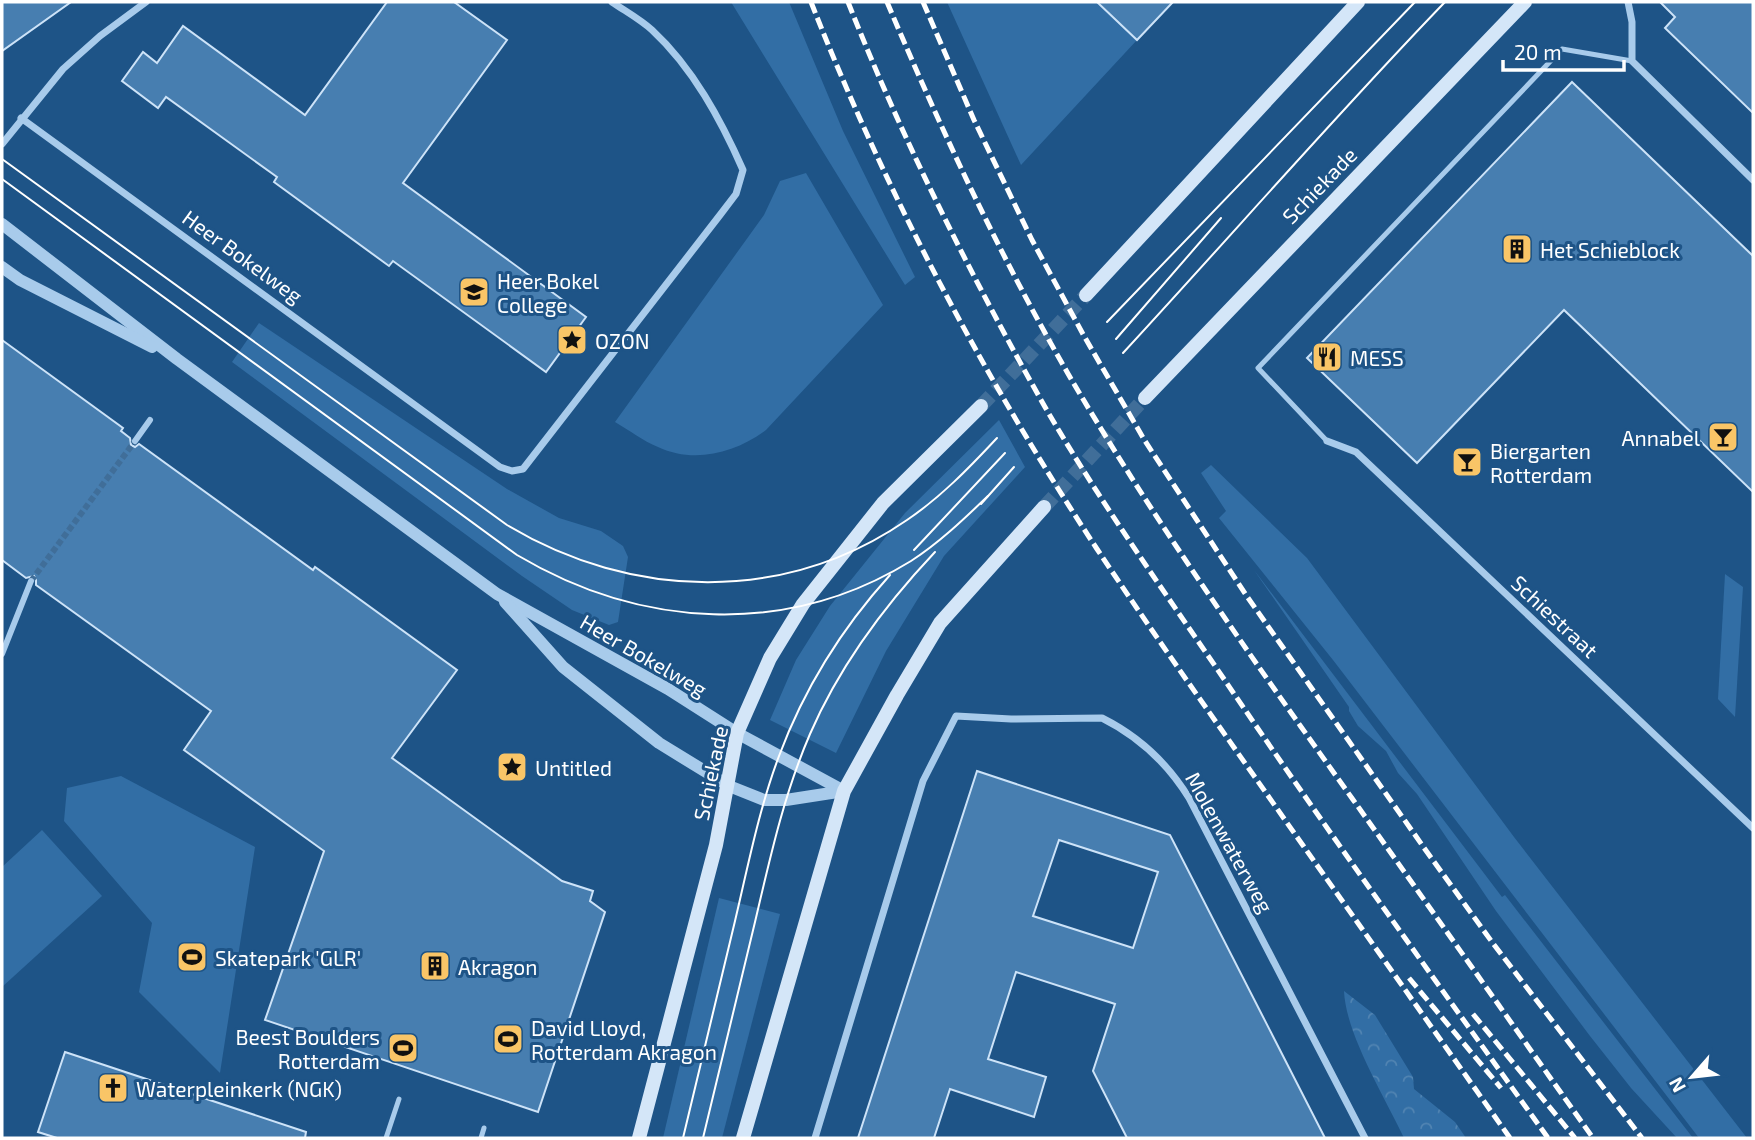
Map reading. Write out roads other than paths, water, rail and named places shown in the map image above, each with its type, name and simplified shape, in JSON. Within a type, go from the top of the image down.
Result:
[{"type":"main road","points":[[1086,295],[1359,2]]},
{"type":"main road","name":"Schiekade","points":[[1145,398],[1525,2]]},
{"type":"main road","name":"Schiekade","points":[[639,1138],[716,845],[737,733],[770,658],[803,604],[883,503],[981,405]]},
{"type":"main road","points":[[743,1138],[844,792],[940,623],[1044,507]]},
{"type":"street","points":[[2,144],[63,69],[100,36],[146,2]]},
{"type":"street","name":"Heer Bokelweg","points":[[21,118],[500,467],[512,471],[523,469],[736,194],[743,170],[720,119],[673,52],[651,29],[612,2]]},
{"type":"street","points":[[1628,2],[1632,22],[1632,61],[1753,180]]},
{"type":"street","name":"Heer Bokelweg","points":[[2,224],[177,359],[497,594],[668,689],[737,733],[844,792]]},
{"type":"street","name":"Heer Bokelweg","points":[[2,267],[20,280],[177,359]]},
{"type":"street","points":[[135,441],[150,420]]},
{"type":"street","name":"Schiestraat","points":[[1326,441],[1356,452],[1753,828]]},
{"type":"street","points":[[2,654],[31,581]]},
{"type":"street","name":"Heer Bokelweg","points":[[497,594],[572,674],[659,743],[729,786],[764,800],[786,800],[844,792]]},
{"type":"street","name":"Molenwaterweg","points":[[815,1138],[923,781],[956,716],[1011,719],[1101,718],[1114,724],[1163,761],[1189,798],[1364,1138]]},
{"type":"lane","points":[[1326,441],[1258,369],[1562,49],[1632,61]]},
{"type":"lane","points":[[386,1138],[399,1099]]},
{"type":"lane","points":[[481,1138],[484,1128]]},
{"type":"tunnel","points":[[981,406],[1086,295]]},
{"type":"tunnel","points":[[1044,507],[1145,398]]},
{"type":"tunnel","points":[[31,581],[135,441]]},
{"type":"tram line","points":[[1107,322],[1415,2]]},
{"type":"tram line","points":[[1123,353],[1445,2]]},
{"type":"tram line","points":[[2,159],[507,525],[555,550],[605,568],[656,579],[708,582],[760,578],[811,567],[860,547],[907,520],[943,492],[997,438]]},
{"type":"tram line","points":[[2,179],[517,555],[564,579],[613,598],[663,609],[713,614],[764,612],[814,603],[863,586],[911,561],[941,539],[988,496]]},
{"type":"tram line","points":[[1116,339],[1221,218]]},
{"type":"tram line","points":[[914,550],[1005,453]]},
{"type":"tram line","points":[[981,504],[1014,467]]},
{"type":"tram line","points":[[703,1138],[772,850],[785,803],[810,734],[849,660],[881,615],[935,552]]},
{"type":"tram line","points":[[683,1138],[754,838],[779,756],[800,707],[826,660],[856,616],[890,575]]},
{"type":"railway","points":[[811,2],[871,144],[905,214],[977,351],[1055,484],[1167,651],[1510,1138]]},
{"type":"railway","points":[[848,2],[939,208],[1066,442],[1133,546],[1266,740],[1548,1138]]},
{"type":"railway","points":[[887,2],[952,150],[1024,295],[1110,443],[1249,653],[1593,1138]]},
{"type":"railway","points":[[923,2],[974,120],[1032,240],[1145,441],[1246,595],[1427,852],[1492,942],[1642,1138]]},
{"type":"railway","points":[[1409,978],[1501,1088]]},
{"type":"railway","points":[[1473,1014],[1575,1138]]},
{"type":"place","name":"Het Schieblock","points":[[1517,249]]},
{"type":"place","name":"Heer Bokel College","points":[[474,292]]},
{"type":"place","name":"OZON","points":[[572,340]]},
{"type":"place","name":"MESS","points":[[1327,357]]},
{"type":"place","name":"Annabel","points":[[1723,437]]},
{"type":"place","name":"Biergarten Rotterdam","points":[[1467,462]]},
{"type":"place","name":"Untitled","points":[[512,767]]},
{"type":"place","name":"Skatepark 'GLR'","points":[[192,957]]},
{"type":"place","name":"Akragon","points":[[435,966]]},
{"type":"place","name":"David Lloyd, Rotterdam Akragon","points":[[508,1039]]},
{"type":"place","name":"Beest Boulders Rotterdam","points":[[403,1048]]},
{"type":"place","name":"Waterpleinkerk (NGK)","points":[[113,1088]]}]
